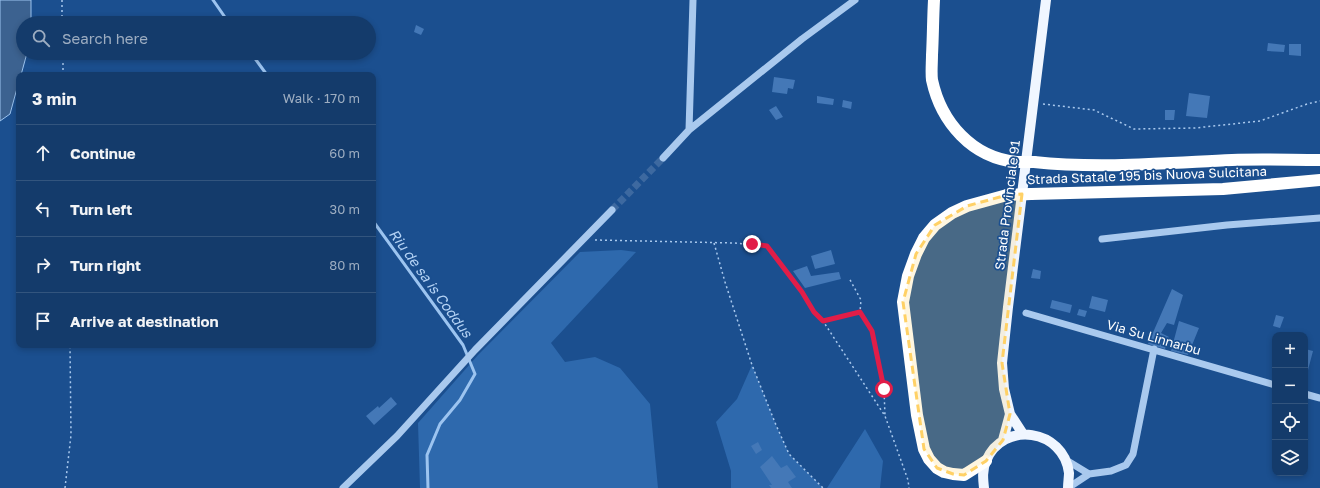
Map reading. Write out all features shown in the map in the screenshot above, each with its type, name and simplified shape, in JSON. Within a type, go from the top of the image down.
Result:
[{"type":"highway","name":"Strada Statale 195 bis Nuova Sulcitana","points":[[934,0],[932,79],[944,114],[961,137],[972,145],[1001,159],[1017,162],[1034,162],[1057,165],[1135,164],[1233,160],[1320,160]]},
{"type":"highway","name":"Strada Statale 195 bis Nuova Sulcitana","points":[[986,461],[964,475],[953,474],[944,472],[937,468],[929,459],[924,449],[917,415],[902,302],[908,276],[916,254],[924,238],[936,225],[952,213],[967,206],[1003,195],[1224,189],[1320,180]]},
{"type":"main road","name":"Strada Provinciale 91","points":[[1023,434],[1010,414],[1004,389],[1002,363],[1008,299],[1046,0]]},
{"type":"main road","name":"Strada Provinciale 91","points":[[1003,440],[1010,414]]},
{"type":"main road","points":[[984,488],[983,475],[986,461],[993,449],[1003,440],[1023,434],[1036,435],[1049,440],[1059,449],[1066,460],[1069,473],[1068,488]]},
{"type":"street","points":[[689,130],[693,0]]},
{"type":"street","points":[[663,158],[689,130],[802,38],[855,0]]},
{"type":"street","points":[[343,488],[397,436],[471,354],[612,210]]},
{"type":"street","points":[[1102,239],[1227,225],[1320,218]]},
{"type":"street","name":"Via Su Linnarbu","points":[[1026,313],[1272,384]]},
{"type":"street","points":[[1068,488],[1089,474],[1111,471],[1126,465],[1133,454],[1154,350]]},
{"type":"street","points":[[1308,395],[1320,398]]},
{"type":"street","points":[[1066,460],[1089,474]]},
{"type":"path","points":[[62,0],[62,16]]},
{"type":"path","points":[[63,60],[63,72]]},
{"type":"path","points":[[1033,103],[1094,110],[1134,129],[1195,128],[1260,122],[1320,101]]},
{"type":"path","points":[[584,240],[752,244],[767,246],[802,292],[814,312],[823,321],[885,416],[910,488]]},
{"type":"path","points":[[714,243],[752,365],[776,425],[790,454],[823,488]]},
{"type":"path","points":[[849,278],[861,300],[860,312],[872,331],[884,389],[885,416]]},
{"type":"path","points":[[823,321],[860,312]]},
{"type":"path","points":[[65,488],[71,435],[70,348]]},
{"type":"highlighted area","points":[[1022,194],[1002,363],[1010,414],[1003,440],[986,461],[964,475],[953,474],[937,468],[924,449],[903,302],[916,254],[935,225],[967,206],[1007,195]]},
{"type":"shaded area","points":[[0,0],[31,0],[31,16],[16,16],[16,60],[25,60],[22,72],[16,72],[16,92],[10,114],[0,121]]},
{"type":"shaded area","points":[[621,250],[636,252],[551,343],[565,362],[595,357],[620,368],[650,404],[658,488],[420,488],[418,423],[478,355],[580,252]]},
{"type":"shaded area","points":[[752,365],[789,454],[823,488],[731,488],[731,471],[716,422],[737,399]]},
{"type":"shaded area","points":[[865,429],[883,461],[880,488],[827,488]]},
{"type":"building","points":[[416,25],[424,29],[421,35],[414,32]]},
{"type":"building","points":[[1268,43],[1285,45],[1284,52],[1267,51]]},
{"type":"building","points":[[1289,44],[1301,44],[1301,56],[1289,55]]},
{"type":"building","points":[[774,77],[795,80],[793,89],[788,88],[787,94],[772,92]]},
{"type":"building","points":[[1189,93],[1210,96],[1207,118],[1186,116]]},
{"type":"building","points":[[817,96],[834,99],[833,105],[817,103]]},
{"type":"building","points":[[843,100],[852,102],[851,109],[842,107]]},
{"type":"building","points":[[776,106],[783,117],[776,120],[769,110]]},
{"type":"building","points":[[1165,110],[1175,110],[1174,120],[1165,120]]},
{"type":"building","points":[[831,250],[835,264],[815,269],[811,256]]},
{"type":"building","points":[[807,266],[811,276],[839,272],[841,279],[805,288],[793,271]]},
{"type":"building","points":[[1033,269],[1041,271],[1040,279],[1031,278]]},
{"type":"building","points":[[1172,289],[1183,295],[1174,325],[1167,323],[1161,333],[1169,337],[1165,349],[1148,344]]},
{"type":"building","points":[[1092,296],[1108,300],[1105,312],[1089,308]]},
{"type":"building","points":[[1052,300],[1072,305],[1070,313],[1050,308]]},
{"type":"building","points":[[1079,309],[1087,311],[1085,317],[1077,315]]},
{"type":"building","points":[[1276,315],[1284,317],[1280,328],[1273,326]]},
{"type":"building","points":[[1179,321],[1199,328],[1188,355],[1171,351]]},
{"type":"building","points":[[1308,350],[1313,351],[1308,370]]},
{"type":"building","points":[[391,397],[397,404],[374,425],[366,416],[378,406],[379,408]]},
{"type":"building","points":[[758,442],[762,450],[756,454],[751,446]]},
{"type":"building","points":[[772,456],[781,468],[787,465],[796,477],[788,482],[792,488],[771,488],[769,485],[772,485],[760,467]]},
{"type":"waterway","name":"Riu de sa is Coddus","points":[[213,0],[224,16]]},
{"type":"waterway","name":"Riu de sa is Coddus","points":[[256,60],[265,72]]},
{"type":"waterway","name":"Riu de sa is Coddus","points":[[376,225],[463,345],[475,374],[460,400],[440,424],[427,455],[428,488]]},
{"type":"tunnel","points":[[612,210],[663,158]]},
{"type":"route","points":[[752,244],[767,246],[802,292],[814,312],[823,321],[860,312],[872,331],[884,389]]}]
